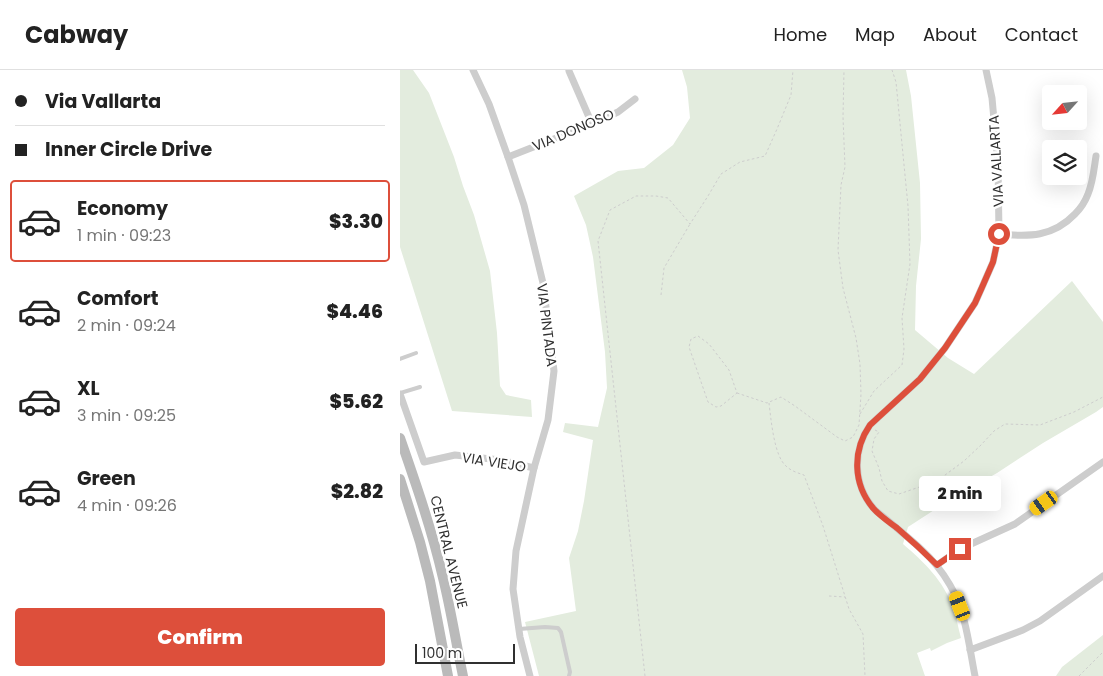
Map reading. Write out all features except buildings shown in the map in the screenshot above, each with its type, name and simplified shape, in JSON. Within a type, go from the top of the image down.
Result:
[{"type":"main road","name":"CENTRAL AVENUE","points":[[400,438],[416,482],[440,562],[463,676]]},
{"type":"main road","name":"CENTRAL AVENUE","points":[[400,479],[430,581],[448,676]]},
{"type":"street","name":"VIA PINTADA","points":[[473,70],[489,104],[524,205],[543,283],[554,371],[548,420],[534,468],[516,550],[513,589],[519,629],[530,676]]},
{"type":"street","name":"VIA VALLARTA","points":[[975,676],[963,617],[956,594],[937,565],[875,510],[864,495],[857,471],[857,459],[859,446],[869,427],[920,379],[945,348],[975,303],[993,262],[999,234],[998,164],[992,98],[987,70]]},
{"type":"street","points":[[569,71],[592,124]]},
{"type":"street","name":"VIA DONOSO","points":[[508,157],[592,124],[618,112],[635,99]]},
{"type":"street","points":[[999,234],[1024,236],[1038,234],[1060,226],[1068,220],[1082,206],[1088,196],[1096,156]]},
{"type":"street","name":"VIA VIEJO","points":[[400,394],[424,462],[455,455],[500,460],[534,468]]},
{"type":"street","points":[[937,565],[960,549],[1015,524],[1103,462]]},
{"type":"street","points":[[970,650],[1024,630],[1040,621],[1103,576]]},
{"type":"lane","points":[[400,359],[416,353]]},
{"type":"lane","points":[[400,394],[420,387]]},
{"type":"lane","points":[[519,629],[558,628],[570,672],[569,676]]},
{"type":"path","points":[[661,296],[664,268],[720,174],[740,162],[765,156],[791,95],[792,70]]},
{"type":"path","points":[[738,393],[767,403],[780,397],[845,441],[853,437],[860,425],[860,364],[856,338],[843,288],[838,250],[841,185],[845,167],[844,70]]},
{"type":"path","points":[[860,415],[874,391],[902,365],[904,348],[902,318],[910,264],[910,245],[898,100],[896,82],[892,70]]},
{"type":"path","points":[[645,676],[598,241],[610,210],[636,196],[668,198],[690,224]]},
{"type":"path","points":[[698,336],[710,344],[730,370],[738,393],[721,406],[716,407],[708,402],[689,346],[691,339],[698,336]]},
{"type":"path","points":[[869,427],[879,432],[874,440],[872,451],[880,468],[882,481],[888,491],[899,494],[937,481],[964,461],[994,431],[1005,424],[1040,425],[1074,412],[1103,397]]},
{"type":"path","points":[[769,402],[778,454],[785,465],[804,475],[823,526],[849,609],[863,634],[865,676]]},
{"type":"path","points":[[829,596],[846,598]]},
{"type":"path","points":[[1079,676],[1103,652]]},
{"type":"shaded area","points":[[400,70],[413,70],[429,93],[454,157],[474,215],[490,271],[497,333],[500,386],[506,395],[531,400],[532,417],[452,411],[400,247]]},
{"type":"shaded area","points":[[682,70],[906,70],[911,96],[920,183],[921,239],[916,286],[915,330],[948,358],[974,374],[1072,281],[1103,322],[1103,407],[908,527],[903,544],[926,565],[944,589],[954,612],[961,638],[931,651],[930,648],[917,653],[925,676],[539,676],[525,622],[576,611],[569,558],[578,531],[593,440],[563,432],[565,423],[598,427],[607,388],[605,352],[593,257],[586,225],[574,196],[618,171],[644,168],[673,145],[690,118],[687,87]]},
{"type":"shaded area","points":[[1103,635],[1103,676],[1056,676],[1062,667]]},
{"type":"route","points":[[960,549],[937,565],[875,510],[864,495],[857,471],[857,459],[859,446],[870,425],[920,379],[945,348],[975,303],[993,262],[999,234]]}]
